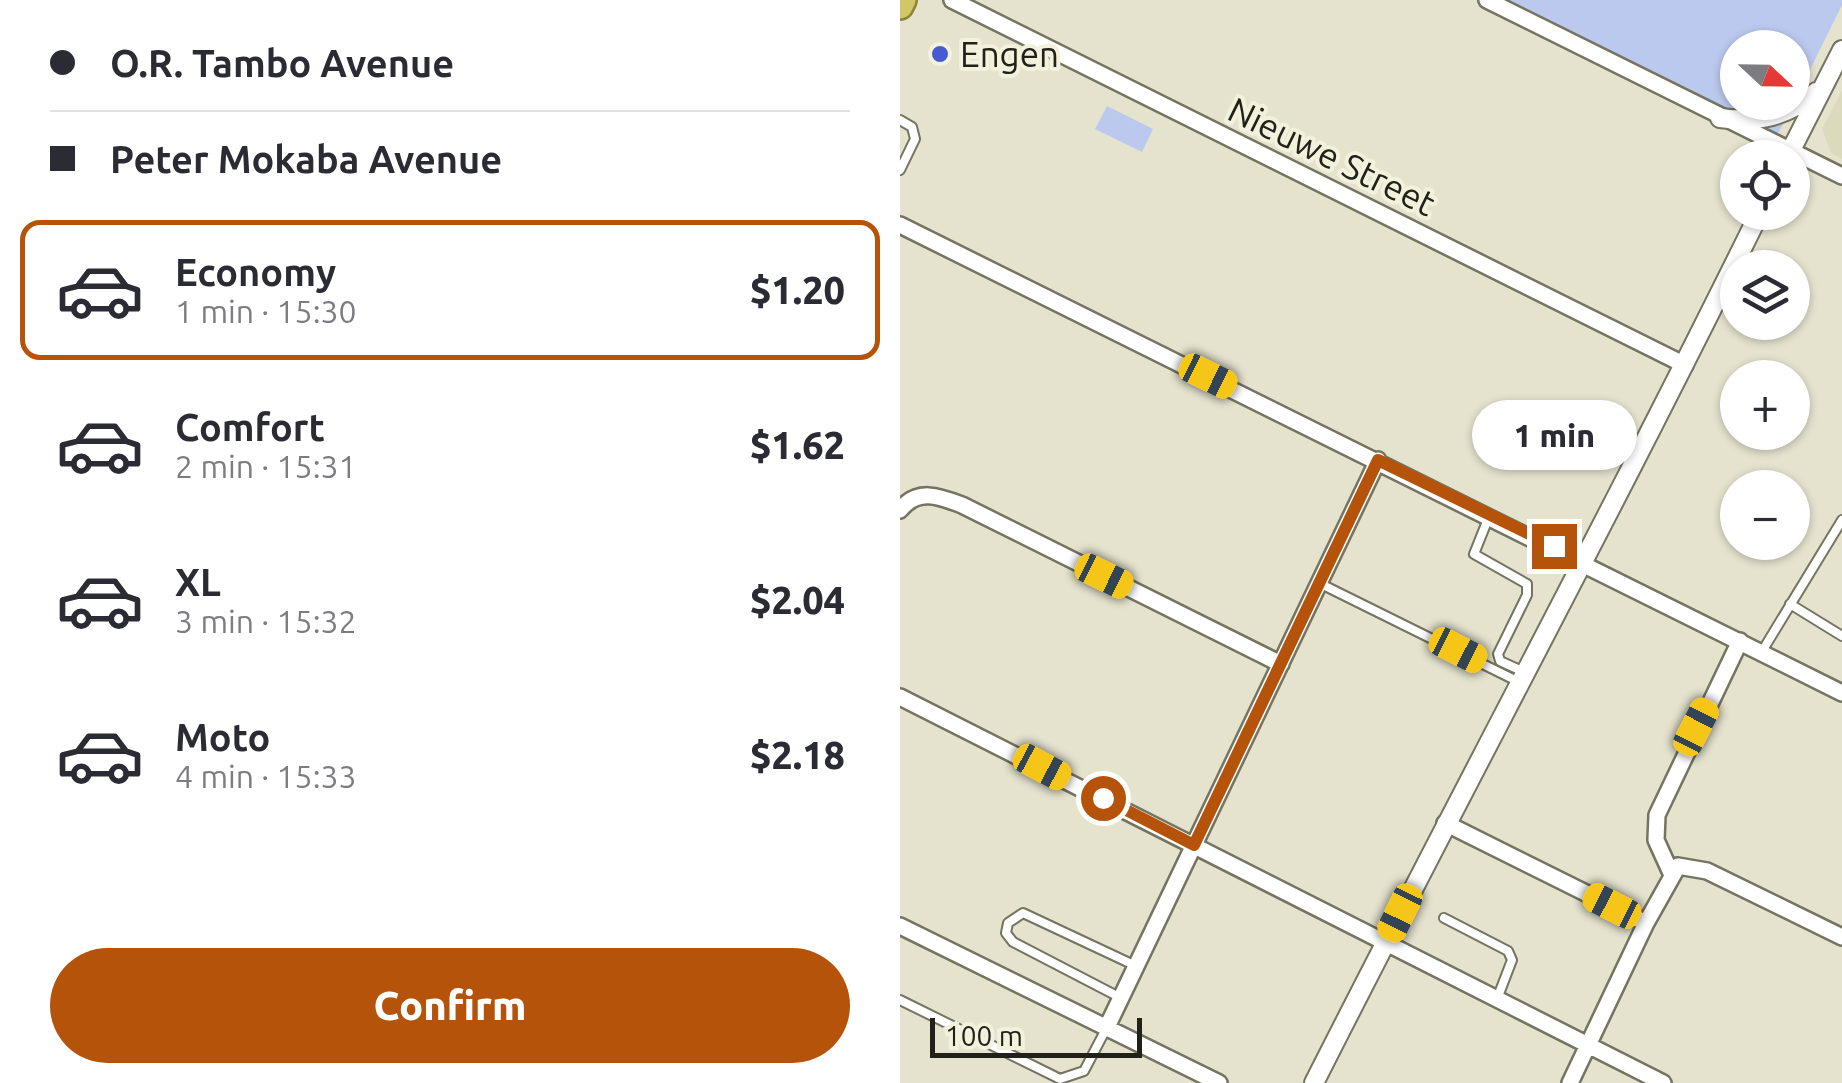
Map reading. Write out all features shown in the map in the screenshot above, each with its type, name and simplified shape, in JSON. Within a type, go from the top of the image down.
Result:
[{"type":"street","name":"Nieuwe Street","points":[[952,0],[1685,365]]},
{"type":"street","points":[[1487,0],[1720,118]]},
{"type":"street","points":[[1796,140],[1842,50]]},
{"type":"street","points":[[1810,97],[1826,83]]},
{"type":"street","points":[[1724,120],[1762,140]]},
{"type":"street","points":[[1733,120],[1758,120]]},
{"type":"street","points":[[1810,163],[1842,176]]},
{"type":"street","points":[[900,225],[1490,514],[1842,693]]},
{"type":"street","points":[[1314,1083],[1446,822],[1586,562],[1751,230]]},
{"type":"street","points":[[1106,1029],[1378,460]]},
{"type":"street","points":[[900,510],[916,496],[928,495],[962,505],[1281,664]]},
{"type":"street","points":[[1671,872],[1656,840],[1657,814],[1740,641]]},
{"type":"street","points":[[900,697],[1661,1083]]},
{"type":"street","points":[[1446,822],[1646,923]]},
{"type":"street","points":[[1570,1083],[1671,872],[1684,864],[1707,871],[1842,937]]},
{"type":"street","points":[[900,926],[1219,1083]]},
{"type":"lane","points":[[900,120],[912,127],[914,139],[900,170]]},
{"type":"lane","points":[[1490,514],[1474,554],[1524,581],[1528,588],[1498,658],[1526,678]]},
{"type":"lane","points":[[1761,652],[1842,520]]},
{"type":"lane","points":[[1319,583],[1526,678]]},
{"type":"lane","points":[[1790,604],[1842,636]]},
{"type":"lane","points":[[1121,998],[1013,942],[1006,933],[1008,922],[1023,912],[1136,966]]},
{"type":"lane","points":[[1444,918],[1508,951],[1512,960],[1496,999]]},
{"type":"lane","points":[[900,1000],[1060,1079],[1084,1071],[1106,1029]]},
{"type":"shaded area","points":[[1505,0],[1842,0],[1810,70],[1810,30],[1720,30],[1720,106]]},
{"type":"shaded area","points":[[1842,90],[1842,159],[1831,153],[1822,129]]},
{"type":"shaded area","points":[[1107,106],[1153,129],[1142,152],[1095,129]]},
{"type":"shaded area","points":[[1749,120],[1785,120],[1778,134]]},
{"type":"place","name":"Engen","points":[[940,54]]},
{"type":"route","points":[[1103,798],[1194,845],[1378,460],[1554,546]]}]
